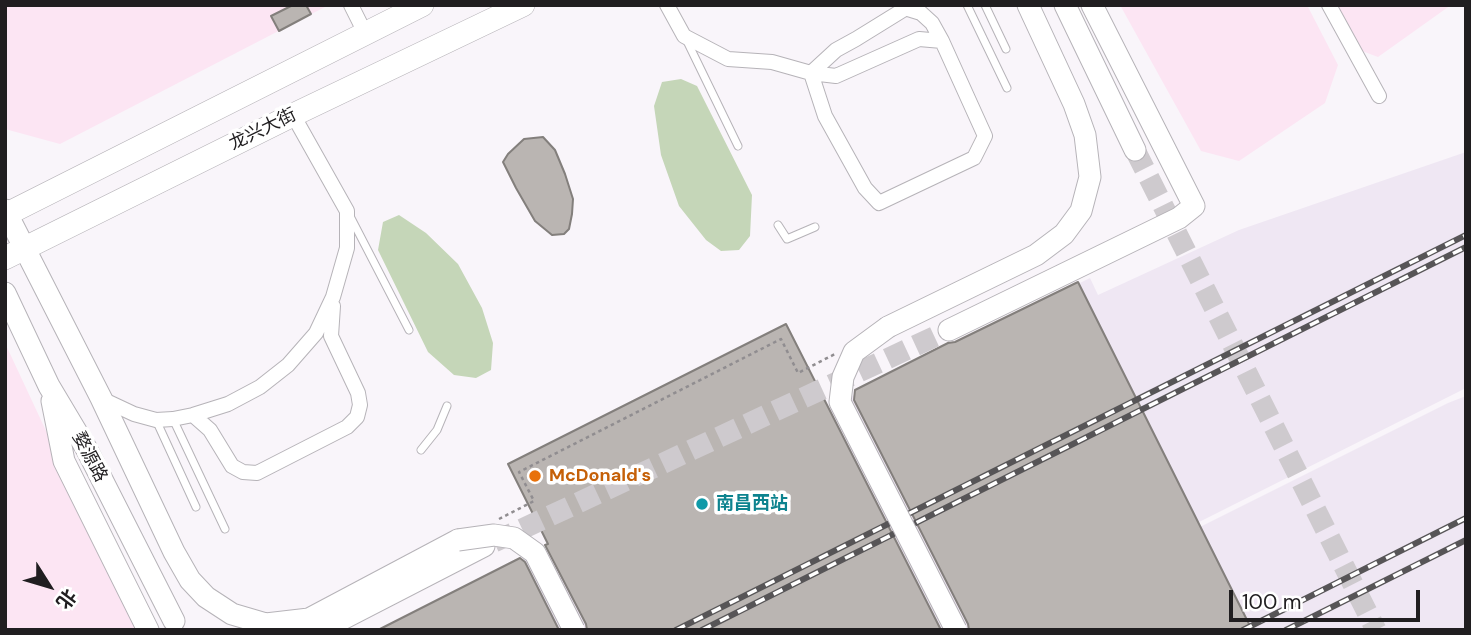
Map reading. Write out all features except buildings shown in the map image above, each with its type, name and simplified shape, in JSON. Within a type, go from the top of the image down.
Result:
[{"type":"main road","points":[[6,213],[422,5]]},
{"type":"main road","name":"龙兴大街","points":[[15,254],[293,115],[523,5]]},
{"type":"street","points":[[351,5],[365,33]]},
{"type":"street","points":[[667,5],[684,36],[728,59],[772,62],[811,73],[836,76],[919,40],[942,41]]},
{"type":"street","points":[[956,630],[840,402],[843,377],[854,352],[888,327],[1036,255],[1064,234],[1081,211],[1090,177],[1085,135],[1074,104],[1028,5]]},
{"type":"street","points":[[1065,5],[1135,150]]},
{"type":"street","points":[[949,330],[1179,218],[1194,206],[1093,5]]},
{"type":"street","points":[[1329,5],[1379,96]]},
{"type":"street","points":[[909,7],[932,23],[985,136],[974,158],[879,204],[865,188],[825,116],[811,73],[836,50],[909,7]]},
{"type":"street","points":[[101,398],[134,414],[156,420],[192,415],[228,404],[260,387],[288,365],[316,333],[333,297],[347,248],[347,211],[293,115]]},
{"type":"street","name":"婺源路","points":[[6,213],[15,254],[101,398],[174,552],[190,580],[206,597],[232,614],[266,624],[309,620],[458,540],[494,535],[514,538],[535,552],[574,630]]},
{"type":"street","name":"婺源路","points":[[5,293],[48,386],[86,449],[174,621]]},
{"type":"street","points":[[192,415],[210,430],[232,466],[243,472],[257,473],[347,427],[357,417],[360,405],[358,393],[331,336],[333,297]]},
{"type":"street","points":[[48,386],[64,461],[148,630]]},
{"type":"street","points":[[321,630],[484,546]]},
{"type":"lane","points":[[967,5],[1007,88]]},
{"type":"lane","points":[[985,5],[1006,49]]},
{"type":"lane","points":[[684,36],[738,146]]},
{"type":"lane","points":[[347,211],[409,330]]},
{"type":"lane","points":[[778,225],[787,240],[815,227]]},
{"type":"lane","points":[[421,450],[437,430],[447,406]]},
{"type":"lane","points":[[173,419],[225,529]]},
{"type":"lane","points":[[156,420],[196,506]]},
{"type":"path","points":[[491,523],[534,501],[519,472],[781,339],[798,373],[843,350]]},
{"type":"shaded area","points":[[5,5],[325,7],[60,144],[5,129]]},
{"type":"shaded area","points":[[1120,5],[1307,5],[1338,65],[1325,103],[1239,161],[1201,151]]},
{"type":"shaded area","points":[[1329,5],[1451,5],[1378,57],[1349,46]]},
{"type":"shaded area","points":[[1466,152],[1466,388],[984,630],[381,630],[1090,278],[1098,295],[1239,230]]},
{"type":"shaded area","points":[[5,343],[139,630],[5,630]]},
{"type":"shaded area","points":[[1466,396],[1466,630],[994,630],[1448,403]]},
{"type":"green space","points":[[681,79],[697,86],[752,195],[750,236],[739,250],[721,251],[706,240],[679,206],[661,155],[654,106],[662,82]]},
{"type":"green space","points":[[399,215],[426,233],[458,264],[482,308],[493,343],[491,370],[476,378],[454,375],[428,352],[378,250],[383,222]]},
{"type":"tunnel","points":[[1135,150],[1376,630]]},
{"type":"tunnel","points":[[494,542],[949,330]]},
{"type":"railway","points":[[676,630],[1466,235]]},
{"type":"railway","points":[[702,630],[1466,247]]},
{"type":"railway","points":[[1243,630],[1466,518]]},
{"type":"railway","points":[[1286,630],[1466,540]]},
{"type":"place","name":"McDonald's","points":[[535,476]]},
{"type":"place","name":"南昌西站","points":[[702,504]]}]
